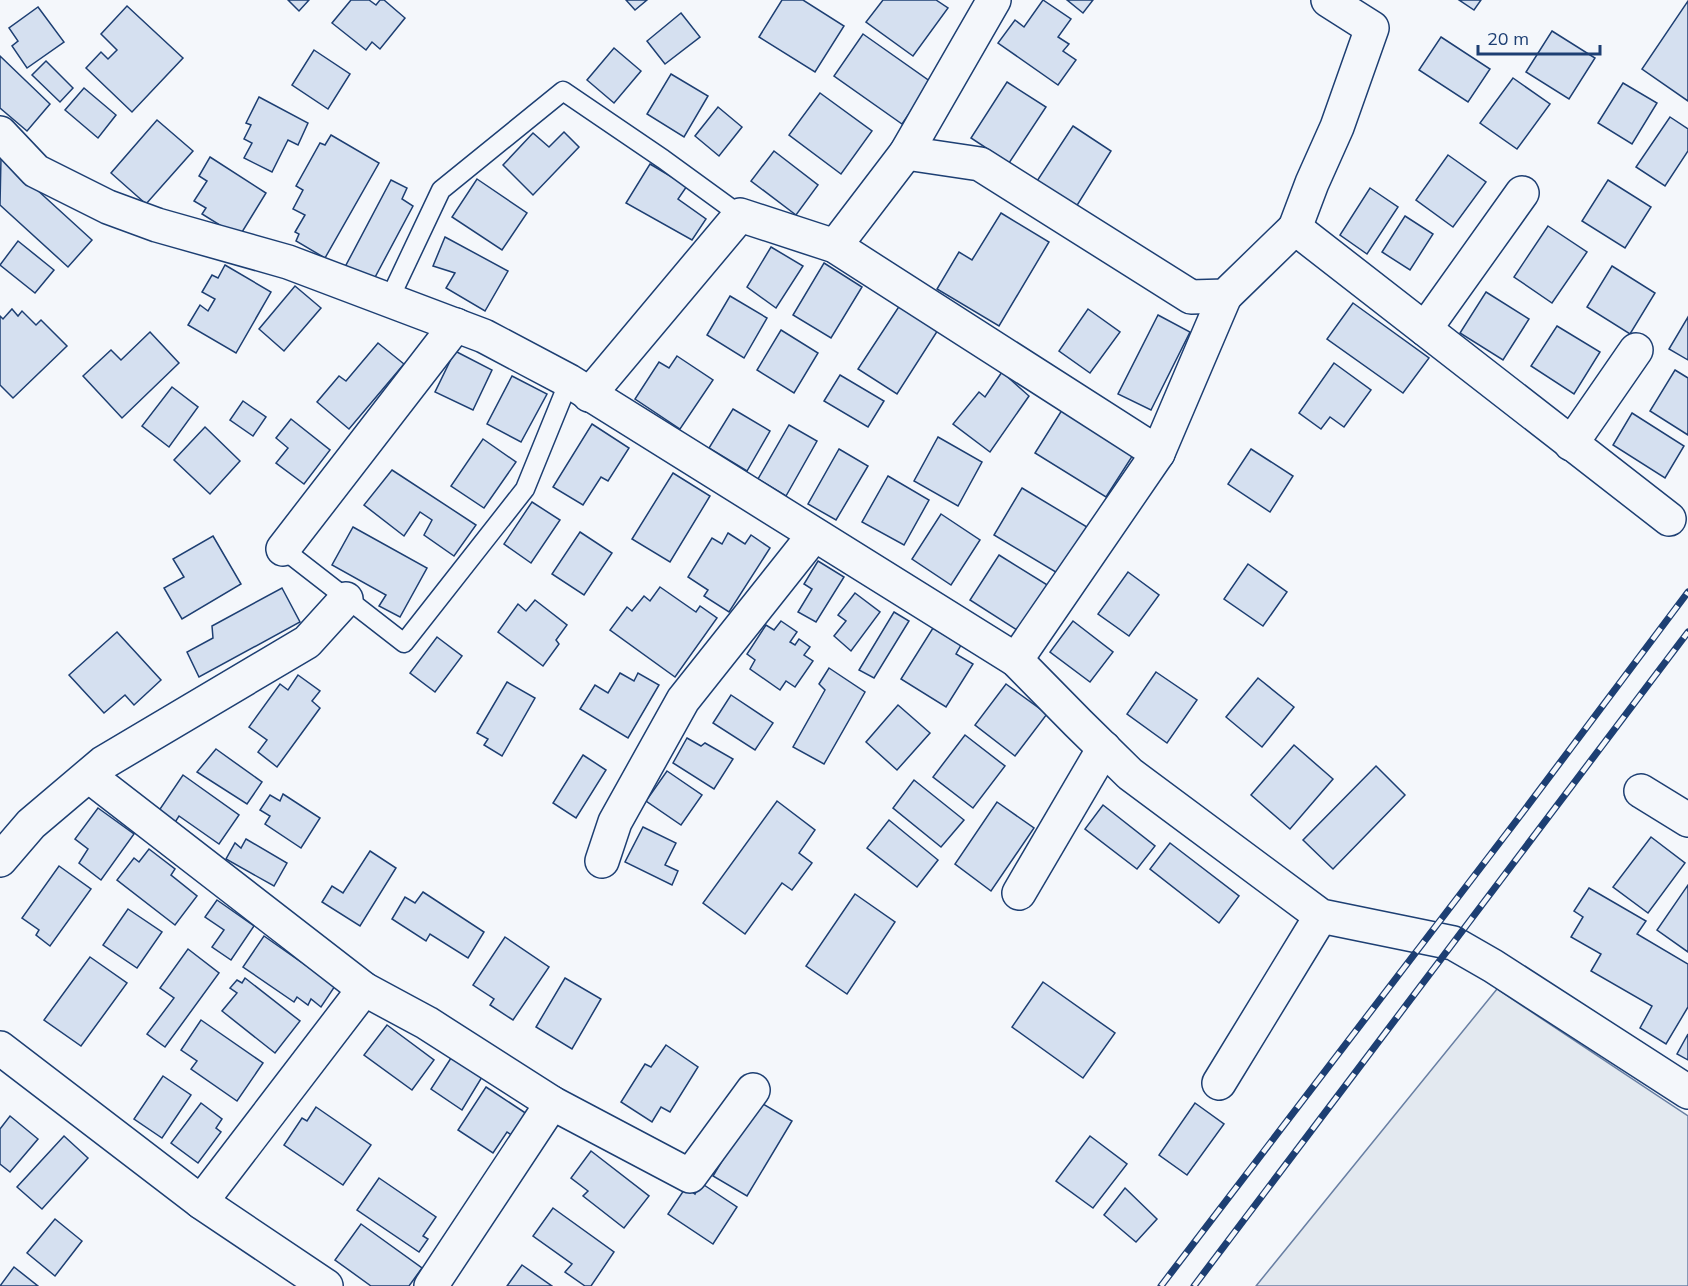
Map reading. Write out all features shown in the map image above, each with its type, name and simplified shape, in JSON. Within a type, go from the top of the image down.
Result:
[{"type":"street","points":[[835,246],[906,153],[994,0]]},
{"type":"street","points":[[1016,660],[1158,453],[1226,296],[1295,228],[1337,127],[1372,28],[1328,0]]},
{"type":"street","points":[[0,133],[36,171],[108,207],[157,225],[288,262],[456,325],[484,336],[579,388],[1016,660],[1130,774],[1321,916],[1453,943],[1688,1092]]},
{"type":"street","points":[[906,153],[980,164],[1191,297],[1226,296]]},
{"type":"street","points":[[1425,329],[1522,193]]},
{"type":"street","points":[[579,388],[740,215],[835,246],[1158,453]]},
{"type":"street","points":[[1295,228],[1669,519]]},
{"type":"street","points":[[282,549],[456,325]]},
{"type":"street","points":[[1571,444],[1636,350]]},
{"type":"street","points":[[602,861],[615,822],[683,700],[814,535]]},
{"type":"street","points":[[0,860],[31,824],[104,763],[307,642],[346,599]]},
{"type":"street","points":[[1019,893],[1104,748]]},
{"type":"street","points":[[89,776],[364,989],[427,1023],[552,1103],[690,1176],[753,1090]]},
{"type":"street","points":[[1641,791],[1688,820]]},
{"type":"street","points":[[1219,1083],[1321,916]]},
{"type":"street","points":[[201,1202],[364,989]]},
{"type":"street","points":[[0,1048],[201,1202],[326,1286]]},
{"type":"street","points":[[431,1286],[552,1103]]},
{"type":"lane","points":[[389,300],[441,190],[563,91],[740,215]]},
{"type":"lane","points":[[282,549],[404,643],[525,489],[579,388]]},
{"type":"shaded area","points":[[1497,989],[1688,1116],[1688,1286],[1256,1286]]},
{"type":"building","points":[[288,0],[309,0],[299,11]]},
{"type":"building","points":[[351,0],[369,0],[376,5],[380,0],[384,0],[405,18],[380,49],[372,42],[366,50],[332,23]]},
{"type":"building","points":[[626,0],[647,0],[635,10]]},
{"type":"building","points":[[782,0],[803,0],[844,26],[815,72],[759,37]]},
{"type":"building","points":[[883,0],[936,0],[948,8],[913,56],[866,22]]},
{"type":"building","points":[[1043,0],[1071,19],[1058,37],[1069,44],[1063,51],[1076,60],[1058,85],[998,43],[1015,20],[1024,27]]},
{"type":"building","points":[[1067,0],[1093,0],[1083,13]]},
{"type":"building","points":[[1459,0],[1481,0],[1474,10]]},
{"type":"building","points":[[1688,1],[1688,101],[1642,69]]},
{"type":"building","points":[[127,6],[183,58],[132,112],[86,68],[101,52],[108,59],[117,50],[101,34]]},
{"type":"building","points":[[38,7],[64,42],[27,68],[12,46],[18,41],[9,28]]},
{"type":"building","points":[[681,13],[700,37],[665,64],[647,41]]},
{"type":"building","points":[[1552,31],[1595,58],[1569,99],[1526,72]]},
{"type":"building","points":[[863,34],[931,82],[902,124],[834,76]]},
{"type":"building","points":[[1441,37],[1490,69],[1468,102],[1419,70]]},
{"type":"building","points":[[614,48],[641,71],[614,103],[587,80]]},
{"type":"building","points":[[314,50],[350,74],[328,109],[292,85]]},
{"type":"building","points":[[0,56],[50,104],[27,131],[0,108]]},
{"type":"building","points":[[46,61],[73,88],[60,102],[32,75]]},
{"type":"building","points":[[671,74],[708,96],[684,137],[647,114]]},
{"type":"building","points":[[1513,78],[1550,104],[1517,149],[1480,123]]},
{"type":"building","points":[[1007,82],[1046,107],[1009,163],[971,138]]},
{"type":"building","points":[[1623,83],[1657,103],[1632,144],[1598,123]]},
{"type":"building","points":[[84,88],[116,115],[98,138],[65,110]]},
{"type":"building","points":[[820,93],[872,131],[841,174],[789,135]]},
{"type":"building","points":[[259,97],[308,123],[298,145],[288,140],[272,172],[244,158],[252,143],[244,139],[251,125],[246,123]]},
{"type":"building","points":[[718,107],[742,127],[719,156],[695,136]]},
{"type":"building","points":[[1670,117],[1688,129],[1688,151],[1665,186],[1636,167]]},
{"type":"building","points":[[157,120],[193,151],[146,204],[111,173]]},
{"type":"building","points":[[1073,126],[1111,151],[1076,207],[1037,181]]},
{"type":"building","points":[[564,132],[579,147],[533,195],[503,165],[533,133],[549,147]]},
{"type":"building","points":[[331,135],[379,163],[325,258],[296,241],[299,234],[295,232],[305,215],[293,209],[303,190],[296,186],[320,143],[325,145]]},
{"type":"building","points":[[774,151],[818,185],[796,215],[751,181]]},
{"type":"building","points":[[1448,155],[1486,182],[1453,227],[1416,200]]},
{"type":"building","points":[[1,157],[92,240],[68,267],[0,205]]},
{"type":"building","points":[[210,157],[266,193],[239,237],[202,214],[206,208],[194,201],[207,181],[199,176]]},
{"type":"building","points":[[650,164],[687,186],[678,199],[706,219],[692,240],[626,203]]},
{"type":"building","points":[[477,179],[527,213],[502,250],[452,217]]},
{"type":"building","points":[[391,180],[407,188],[402,199],[413,206],[373,281],[345,267]]},
{"type":"building","points":[[1608,180],[1651,207],[1625,248],[1582,221]]},
{"type":"building","points":[[1370,188],[1398,207],[1367,254],[1340,235]]},
{"type":"building","points":[[1001,213],[1049,242],[999,326],[937,289],[959,252],[972,260]]},
{"type":"building","points":[[1405,216],[1433,234],[1410,270],[1382,252]]},
{"type":"building","points":[[1548,226],[1587,252],[1552,303],[1514,277]]},
{"type":"building","points":[[445,237],[508,271],[485,311],[446,288],[455,273],[433,266]]},
{"type":"building","points":[[18,241],[54,270],[35,293],[0,265]]},
{"type":"building","points":[[771,247],[803,266],[776,308],[747,287]]},
{"type":"building","points":[[824,263],[862,287],[831,338],[793,315]]},
{"type":"building","points":[[225,265],[271,292],[236,353],[188,325],[200,305],[208,311],[215,299],[202,292],[212,275],[218,278]]},
{"type":"building","points":[[1612,266],[1655,293],[1630,334],[1587,307]]},
{"type":"building","points":[[295,286],[321,308],[284,351],[259,329]]},
{"type":"building","points":[[1486,292],[1529,319],[1503,360],[1460,333]]},
{"type":"building","points":[[730,296],[767,318],[744,358],[707,335]]},
{"type":"building","points":[[1353,303],[1429,358],[1403,393],[1327,339]]},
{"type":"building","points":[[900,305],[938,330],[897,394],[858,369]]},
{"type":"building","points":[[12,309],[18,316],[22,311],[36,325],[41,320],[67,346],[13,398],[0,385],[0,316],[3,319]]},
{"type":"building","points":[[1088,309],[1120,332],[1090,373],[1059,351]]},
{"type":"building","points":[[1158,315],[1190,332],[1151,410],[1118,394]]},
{"type":"building","points":[[1688,317],[1688,360],[1669,349]]},
{"type":"building","points":[[1557,326],[1600,352],[1574,394],[1531,366]]},
{"type":"building","points":[[781,330],[818,353],[794,393],[757,370]]},
{"type":"building","points":[[150,332],[179,363],[122,418],[83,376],[111,350],[121,360]]},
{"type":"building","points":[[378,343],[404,364],[349,429],[317,402],[339,376],[346,381]]},
{"type":"building","points":[[455,351],[492,370],[473,410],[435,392]]},
{"type":"building","points":[[677,356],[713,380],[680,429],[635,399],[659,362],[669,368]]},
{"type":"building","points":[[1334,363],[1371,390],[1344,427],[1330,417],[1321,429],[1299,413]]},
{"type":"building","points":[[1675,370],[1688,378],[1688,435],[1650,411]]},
{"type":"building","points":[[1002,372],[1029,396],[990,452],[953,424],[979,392],[985,397]]},
{"type":"building","points":[[840,375],[884,401],[868,427],[824,401]]},
{"type":"building","points":[[512,376],[547,394],[521,442],[487,424]]},
{"type":"building","points":[[172,387],[198,407],[169,447],[142,426]]},
{"type":"building","points":[[243,401],[266,417],[253,436],[230,420]]},
{"type":"building","points":[[733,409],[770,431],[747,471],[709,448]]},
{"type":"building","points":[[1062,410],[1133,455],[1106,497],[1035,453]]},
{"type":"building","points":[[1632,413],[1684,446],[1665,478],[1613,445]]},
{"type":"building","points":[[291,419],[330,450],[304,484],[276,463],[288,448],[276,438]]},
{"type":"building","points":[[592,424],[629,448],[608,481],[601,477],[583,505],[553,487]]},
{"type":"building","points":[[789,425],[817,441],[786,496],[758,479]]},
{"type":"building","points":[[205,427],[240,461],[210,494],[174,460]]},
{"type":"building","points":[[938,437],[982,462],[958,506],[914,481]]},
{"type":"building","points":[[483,439],[516,462],[484,508],[451,486]]},
{"type":"building","points":[[839,449],[868,466],[836,520],[808,504]]},
{"type":"building","points":[[1251,449],[1293,476],[1270,512],[1228,484]]},
{"type":"building","points":[[392,470],[476,525],[454,556],[424,535],[432,520],[420,512],[404,536],[364,505]]},
{"type":"building","points":[[673,473],[710,496],[670,562],[632,539]]},
{"type":"building","points":[[888,476],[929,500],[904,545],[862,522]]},
{"type":"building","points":[[1022,488],[1087,527],[1059,574],[994,535]]},
{"type":"building","points":[[532,502],[560,520],[531,563],[504,544]]},
{"type":"building","points":[[941,514],[980,540],[951,585],[912,559]]},
{"type":"building","points":[[353,527],[427,568],[400,617],[379,606],[386,595],[332,565]]},
{"type":"building","points":[[580,532],[612,553],[584,595],[552,574]]},
{"type":"building","points":[[728,533],[745,544],[751,535],[770,548],[729,612],[704,596],[708,590],[688,577],[712,538],[722,544]]},
{"type":"building","points":[[213,536],[241,584],[182,619],[164,588],[184,577],[173,559]]},
{"type":"building","points":[[999,555],[1049,586],[1020,632],[970,600]]},
{"type":"building","points":[[818,561],[844,577],[816,622],[798,612],[812,589],[804,584]]},
{"type":"building","points":[[1248,564],[1287,592],[1263,626],[1224,599]]},
{"type":"building","points":[[1128,572],[1159,595],[1129,636],[1098,614]]},
{"type":"building","points":[[660,587],[696,612],[700,606],[717,618],[675,677],[610,630],[627,607],[632,611],[644,596],[650,601]]},
{"type":"building","points":[[282,588],[300,622],[199,677],[187,652],[213,638],[212,626]]},
{"type":"building","points":[[855,593],[880,612],[851,651],[834,636],[846,621],[838,615]]},
{"type":"building","points":[[535,600],[567,625],[556,640],[559,644],[543,666],[498,632],[518,604],[526,611]]},
{"type":"building","points":[[894,612],[909,621],[874,678],[859,670]]},
{"type":"building","points":[[781,621],[797,632],[790,642],[795,645],[799,639],[810,647],[804,655],[813,661],[795,687],[786,681],[780,690],[750,669],[755,660],[747,654],[766,625],[774,630]]},
{"type":"building","points":[[1073,621],[1113,652],[1090,682],[1050,652]]},
{"type":"building","points":[[933,628],[961,645],[956,654],[973,664],[946,707],[901,679]]},
{"type":"building","points":[[117,632],[161,680],[134,705],[125,695],[104,713],[69,675]]},
{"type":"building","points":[[437,637],[462,656],[435,692],[410,673]]},
{"type":"building","points":[[829,668],[865,692],[824,764],[793,747],[825,690],[819,684]]},
{"type":"building","points":[[1156,672],[1197,700],[1167,743],[1127,714]]},
{"type":"building","points":[[620,673],[634,681],[638,673],[659,685],[628,738],[580,709],[595,685],[608,693]]},
{"type":"building","points":[[298,675],[320,691],[312,701],[320,708],[277,767],[258,752],[267,740],[249,727],[280,684],[288,690]]},
{"type":"building","points":[[1258,678],[1294,707],[1262,747],[1226,717]]},
{"type":"building","points":[[507,682],[535,698],[502,756],[484,745],[488,739],[477,733]]},
{"type":"building","points":[[1006,684],[1047,714],[1015,756],[975,725]]},
{"type":"building","points":[[731,695],[773,723],[755,750],[713,723]]},
{"type":"building","points":[[898,705],[930,733],[897,770],[866,742]]},
{"type":"building","points":[[965,735],[1005,766],[973,808],[933,777]]},
{"type":"building","points":[[687,738],[701,746],[705,743],[733,759],[714,789],[673,763]]},
{"type":"building","points":[[1294,745],[1333,779],[1290,829],[1251,795]]},
{"type":"building","points":[[216,749],[262,782],[247,804],[197,772]]},
{"type":"building","points":[[583,755],[606,770],[576,818],[553,803]]},
{"type":"building","points":[[1376,766],[1405,795],[1333,869],[1303,840]]},
{"type":"building","points":[[667,771],[702,795],[681,825],[646,801]]},
{"type":"building","points":[[183,775],[239,815],[219,844],[179,816],[174,824],[158,812]]},
{"type":"building","points":[[914,780],[964,820],[941,847],[893,808]]},
{"type":"building","points":[[283,794],[320,818],[301,848],[265,824],[270,816],[260,810],[270,795],[280,801]]},
{"type":"building","points":[[777,801],[815,830],[799,853],[812,863],[792,890],[782,883],[745,934],[703,903]]},
{"type":"building","points":[[997,802],[1034,828],[991,891],[955,864]]},
{"type":"building","points":[[1103,805],[1155,846],[1137,869],[1085,829]]},
{"type":"building","points":[[98,808],[134,834],[101,880],[79,863],[88,849],[75,839]]},
{"type":"building","points":[[889,820],[938,860],[917,887],[867,848]]},
{"type":"building","points":[[643,827],[676,843],[665,865],[678,871],[672,885],[625,862]]},
{"type":"building","points":[[1651,837],[1685,863],[1648,913],[1613,887]]},
{"type":"building","points":[[246,839],[287,863],[274,886],[226,859],[235,843],[241,848]]},
{"type":"building","points":[[1170,843],[1239,896],[1219,923],[1150,869]]},
{"type":"building","points":[[149,849],[175,869],[171,875],[197,896],[175,925],[117,880],[134,858],[139,862]]},
{"type":"building","points":[[370,851],[396,868],[360,926],[322,902],[332,886],[343,893]]},
{"type":"building","points":[[59,866],[91,889],[50,946],[36,935],[39,930],[22,918]]},
{"type":"building","points":[[1688,885],[1688,952],[1657,930]]},
{"type":"building","points":[[1589,888],[1646,921],[1637,934],[1688,964],[1688,1007],[1666,1044],[1640,1028],[1652,1006],[1591,971],[1601,954],[1571,937],[1583,917],[1574,911]]},
{"type":"building","points":[[423,892],[484,932],[468,958],[430,934],[426,941],[392,919],[405,897],[415,903]]},
{"type":"building","points":[[855,894],[895,922],[847,994],[806,966]]},
{"type":"building","points":[[217,900],[254,926],[231,960],[212,947],[224,930],[205,917]]},
{"type":"building","points":[[128,909],[162,932],[137,968],[103,945]]},
{"type":"building","points":[[264,936],[335,986],[321,1007],[311,999],[308,1005],[297,997],[294,1002],[243,967]]},
{"type":"building","points":[[505,937],[549,967],[513,1020],[490,1005],[494,999],[473,985]]},
{"type":"building","points":[[188,949],[219,973],[165,1047],[147,1034],[174,998],[160,988]]},
{"type":"building","points":[[90,957],[127,983],[81,1046],[44,1020]]},
{"type":"building","points":[[245,978],[300,1021],[275,1053],[222,1011],[237,993],[230,988],[237,980],[242,983]]},
{"type":"building","points":[[565,978],[601,999],[572,1049],[536,1027]]},
{"type":"building","points":[[1043,982],[1115,1033],[1083,1078],[1012,1027]]},
{"type":"building","points":[[201,1020],[263,1063],[237,1101],[191,1069],[197,1061],[181,1050]]},
{"type":"building","points":[[387,1025],[434,1060],[412,1090],[364,1055]]},
{"type":"building","points":[[1688,1034],[1688,1060],[1677,1054]]},
{"type":"building","points":[[666,1045],[698,1067],[670,1112],[661,1107],[652,1122],[621,1102],[645,1064],[651,1067]]},
{"type":"building","points":[[451,1058],[482,1077],[462,1110],[431,1089]]},
{"type":"building","points":[[163,1076],[191,1095],[162,1138],[134,1119]]},
{"type":"building","points":[[486,1087],[527,1114],[513,1136],[507,1132],[493,1153],[458,1130]]},
{"type":"building","points":[[758,1101],[792,1121],[747,1196],[713,1176]]},
{"type":"building","points":[[201,1103],[222,1119],[216,1128],[221,1132],[198,1163],[171,1143]]},
{"type":"building","points":[[1195,1103],[1224,1124],[1187,1175],[1159,1155]]},
{"type":"building","points":[[316,1107],[371,1145],[343,1185],[284,1145],[302,1118],[307,1121]]},
{"type":"building","points":[[10,1116],[38,1139],[10,1172],[0,1164],[0,1129]]},
{"type":"building","points":[[64,1136],[88,1158],[42,1209],[17,1187]]},
{"type":"building","points":[[1090,1136],[1127,1164],[1093,1208],[1056,1181]]},
{"type":"building","points":[[591,1151],[649,1196],[624,1228],[583,1196],[588,1191],[571,1178]]},
{"type":"building","points":[[379,1178],[436,1217],[423,1236],[428,1239],[419,1252],[357,1210]]},
{"type":"building","points":[[701,1183],[737,1207],[713,1244],[668,1214],[686,1187],[695,1194]]},
{"type":"building","points":[[1125,1188],[1157,1219],[1136,1242],[1104,1215]]},
{"type":"building","points":[[553,1208],[614,1252],[591,1286],[585,1286],[565,1272],[572,1264],[533,1236]]},
{"type":"building","points":[[55,1219],[82,1241],[55,1276],[27,1253]]},
{"type":"building","points":[[361,1224],[422,1268],[409,1286],[371,1286],[335,1260]]},
{"type":"building","points":[[522,1265],[552,1286],[507,1286]]},
{"type":"building","points":[[14,1267],[38,1286],[0,1286]]},
{"type":"railway","points":[[1161,1286],[1688,592]]},
{"type":"railway","points":[[1194,1286],[1688,632]]}]
